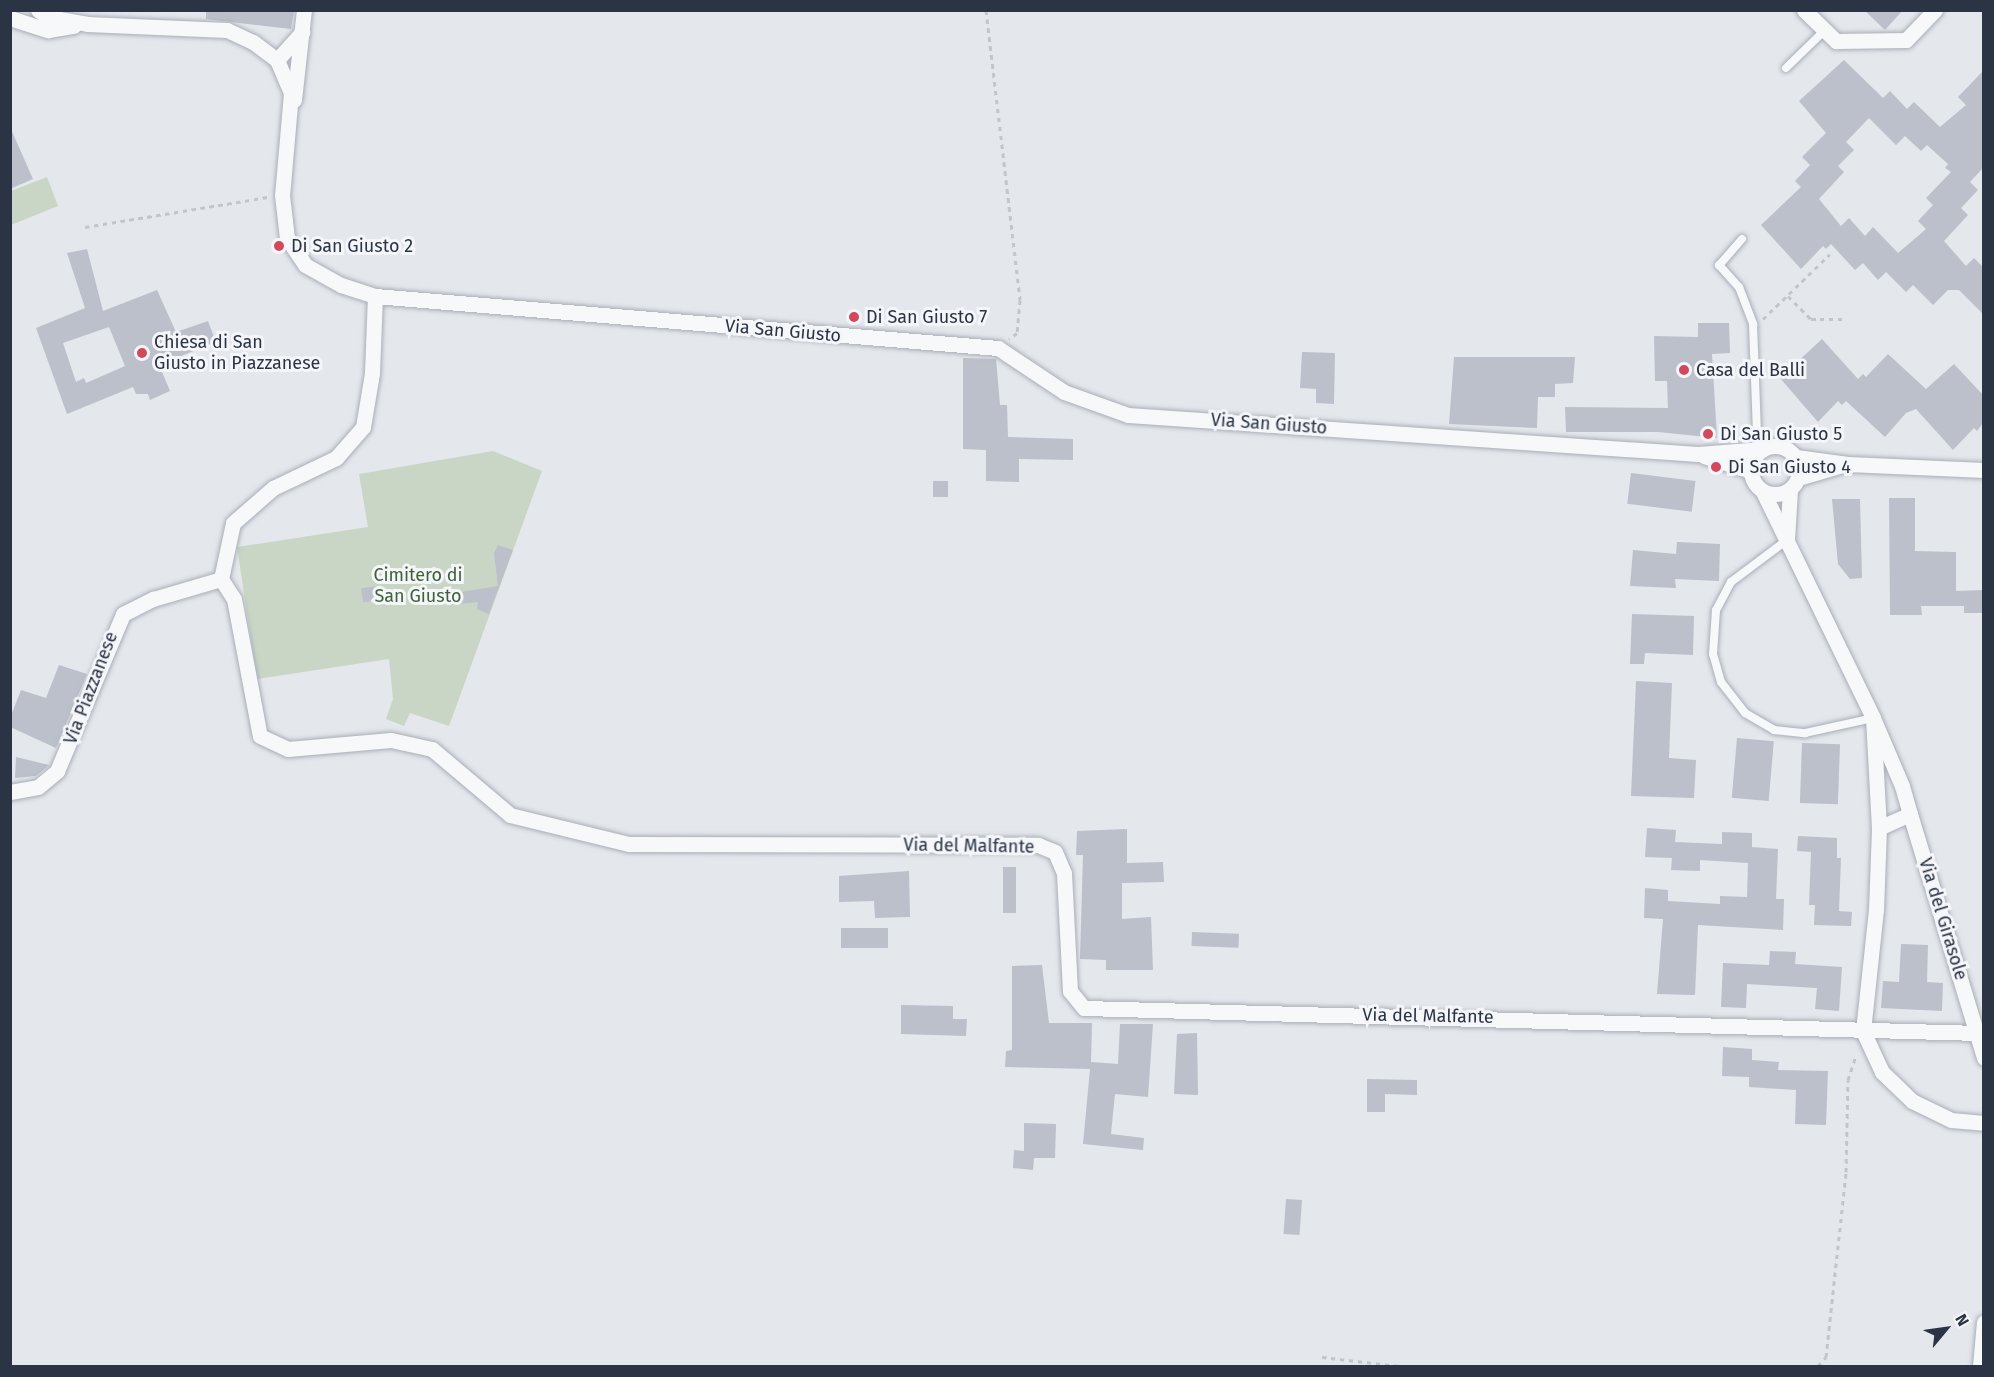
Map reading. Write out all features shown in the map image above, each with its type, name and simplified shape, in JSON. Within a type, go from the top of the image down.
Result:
[{"type":"street","points":[[38,10],[48,17],[87,24],[227,30],[253,42],[277,60],[302,32]]},
{"type":"street","points":[[288,132],[304,10]]},
{"type":"street","points":[[1804,10],[1836,41],[1906,40],[1935,10]]},
{"type":"street","points":[[10,18],[48,30],[87,24]]},
{"type":"street","name":"Via San Giusto","points":[[277,60],[291,93],[282,195],[288,238],[305,265],[341,285],[375,296],[998,348],[1064,392],[1128,415],[1698,454],[1763,448]]},
{"type":"street","points":[[220,579],[233,523],[273,488],[336,458],[363,427],[372,373],[375,296]]},
{"type":"street","points":[[1848,464],[1794,484],[1778,495],[1763,492],[1754,483],[1750,471],[1754,458],[1763,448],[1781,446],[1796,457],[1848,464],[1983,470]]},
{"type":"street","name":"Via San Giusto","points":[[1698,454],[1750,471]]},
{"type":"street","points":[[1794,484],[1796,457]]},
{"type":"street","name":"Via del Girasole","points":[[1787,540],[1794,484]]},
{"type":"street","name":"Via del Girasole","points":[[1763,492],[1873,717],[1910,814],[1978,1033],[1983,1058]]},
{"type":"street","name":"Via Piazzanese","points":[[10,792],[38,787],[57,771],[123,614],[144,602],[220,579]]},
{"type":"street","name":"Via del Malfante","points":[[220,579],[234,599],[260,736],[288,749],[391,740],[432,749],[510,815],[629,844],[1038,844],[1054,852],[1064,873],[1070,991],[1083,1008],[1863,1031]]},
{"type":"street","name":"Via del Girasole","points":[[1863,1031],[1876,910],[1879,828],[1873,717]]},
{"type":"street","points":[[1879,828],[1910,814]]},
{"type":"street","points":[[1978,1033],[1863,1031],[1882,1072],[1912,1101],[1951,1120],[1983,1124]]},
{"type":"street","points":[[1980,1366],[1983,1322]]},
{"type":"lane","points":[[1786,69],[1825,30]]},
{"type":"lane","points":[[1742,240],[1719,265],[1738,287],[1753,324],[1757,435],[1763,448]]},
{"type":"lane","points":[[1787,540],[1731,582],[1716,610],[1713,654],[1721,682],[1745,713],[1774,730],[1805,733],[1873,717]]},
{"type":"path","points":[[986,10],[1020,300],[1017,333],[998,348]]},
{"type":"path","points":[[85,227],[282,195]]},
{"type":"path","points":[[1753,324],[1769,315],[1830,254]]},
{"type":"path","points":[[1788,296],[1811,319],[1842,319]]},
{"type":"path","points":[[1818,1366],[1826,1357],[1846,1172],[1848,1080],[1863,1031]]},
{"type":"path","points":[[1322,1357],[1399,1366]]},
{"type":"green space","points":[[47,177],[58,206],[11,225],[11,191]]},
{"type":"green space","name":"Cimitero di San Giusto","points":[[493,451],[542,471],[449,726],[410,713],[404,726],[386,719],[393,699],[389,659],[257,679],[237,547],[368,527],[359,474]]},
{"type":"building","points":[[206,10],[294,10],[291,29],[206,19]]},
{"type":"building","points":[[1864,10],[1903,10],[1885,30]]},
{"type":"building","points":[[1844,60],[1883,98],[1890,91],[1907,109],[1914,102],[1940,127],[1966,105],[1958,97],[1983,71],[1983,168],[1970,182],[1978,190],[1961,208],[1968,215],[1944,241],[1966,266],[1974,258],[1983,267],[1983,314],[1959,290],[1948,290],[1933,305],[1913,285],[1906,292],[1886,272],[1878,280],[1863,263],[1855,270],[1831,244],[1826,249],[1823,246],[1801,269],[1761,225],[1801,187],[1795,181],[1810,165],[1802,157],[1826,133],[1799,101]],"holes":[[[1869,118],[1896,145],[1905,136],[1921,151],[1927,145],[1948,164],[1945,168],[1951,172],[1926,198],[1933,205],[1918,221],[1926,229],[1898,253],[1873,227],[1865,236],[1849,218],[1841,226],[1819,199],[1844,172],[1838,166],[1854,150],[1846,142]]]},
{"type":"building","points":[[10,127],[33,179],[10,189]]},
{"type":"building","points":[[87,249],[103,311],[157,290],[176,332],[208,321],[216,342],[159,365],[170,391],[150,400],[148,394],[136,394],[133,387],[67,414],[36,328],[85,308],[67,253]],"holes":[[[109,327],[125,366],[86,383],[84,378],[76,382],[63,343]]]},
{"type":"building","points":[[1698,323],[1729,323],[1730,353],[1712,354],[1717,438],[1658,432],[1566,432],[1565,407],[1668,408],[1667,381],[1655,381],[1654,336],[1698,337]]},
{"type":"building","points":[[1822,339],[1858,379],[1863,374],[1866,377],[1888,354],[1926,389],[1954,364],[1983,395],[1983,423],[1977,431],[1974,428],[1953,450],[1916,409],[1906,413],[1885,437],[1846,401],[1842,405],[1838,401],[1818,422],[1780,378]]},
{"type":"building","points":[[1302,352],[1335,353],[1334,404],[1316,403],[1316,389],[1300,388]]},
{"type":"building","points":[[1454,357],[1575,357],[1573,383],[1555,384],[1555,397],[1538,397],[1537,428],[1449,424]]},
{"type":"building","points":[[963,358],[996,359],[1000,405],[1007,405],[1008,437],[1073,439],[1073,460],[1019,459],[1019,482],[986,481],[986,450],[963,449]]},
{"type":"building","points":[[1631,473],[1696,481],[1692,512],[1627,504]]},
{"type":"building","points":[[933,481],[948,481],[948,497],[933,497]]},
{"type":"building","points":[[1889,498],[1915,498],[1915,551],[1956,552],[1956,591],[1983,590],[1983,613],[1964,613],[1964,606],[1921,606],[1922,615],[1890,615]]},
{"type":"building","points":[[1832,499],[1860,499],[1862,578],[1850,579],[1838,564]]},
{"type":"building","points":[[1677,542],[1720,544],[1719,581],[1675,579],[1676,588],[1630,586],[1633,550],[1676,554]]},
{"type":"building","points":[[498,545],[513,550],[489,614],[477,609],[478,602],[449,605],[448,594],[498,586],[494,553]]},
{"type":"building","points":[[378,586],[380,600],[363,602],[361,588]]},
{"type":"building","points":[[1632,614],[1694,616],[1693,655],[1645,653],[1644,664],[1630,664]]},
{"type":"building","points":[[59,665],[87,674],[56,748],[10,727],[10,718],[21,690],[46,698]]},
{"type":"building","points":[[1636,681],[1672,683],[1669,758],[1696,760],[1694,798],[1631,796]]},
{"type":"building","points":[[1737,738],[1774,741],[1769,801],[1732,798]]},
{"type":"building","points":[[1802,743],[1840,744],[1838,804],[1800,803]]},
{"type":"building","points":[[16,757],[49,765],[36,776],[15,778]]},
{"type":"building","points":[[1647,828],[1676,830],[1675,842],[1722,844],[1722,832],[1752,833],[1752,847],[1778,849],[1776,899],[1784,899],[1783,930],[1698,925],[1695,995],[1657,994],[1663,919],[1644,918],[1645,888],[1668,890],[1668,901],[1720,904],[1720,896],[1747,897],[1748,863],[1700,860],[1700,871],[1671,870],[1672,858],[1645,857]]},
{"type":"building","points":[[1127,829],[1127,863],[1163,862],[1164,882],[1122,883],[1122,919],[1151,917],[1153,970],[1106,970],[1106,960],[1080,959],[1083,855],[1076,855],[1077,831]]},
{"type":"building","points":[[1798,836],[1837,838],[1837,858],[1841,858],[1839,911],[1852,912],[1851,926],[1814,925],[1815,905],[1809,905],[1811,852],[1797,851]]},
{"type":"building","points":[[1003,867],[1016,867],[1016,913],[1003,913]]},
{"type":"building","points":[[909,871],[910,917],[875,918],[874,901],[839,902],[839,876]]},
{"type":"building","points":[[841,928],[888,928],[888,948],[841,948]]},
{"type":"building","points":[[1192,932],[1239,934],[1238,948],[1192,946]]},
{"type":"building","points":[[1901,944],[1928,945],[1927,982],[1943,983],[1942,1011],[1881,1008],[1883,981],[1899,982]]},
{"type":"building","points":[[1770,951],[1796,952],[1795,964],[1842,967],[1839,1011],[1815,1009],[1817,988],[1747,984],[1746,1008],[1721,1007],[1723,963],[1769,965]]},
{"type":"building","points":[[1042,965],[1049,1023],[1092,1023],[1091,1062],[1118,1064],[1120,1024],[1153,1024],[1148,1097],[1115,1094],[1111,1134],[1144,1138],[1143,1150],[1083,1144],[1090,1069],[1005,1067],[1006,1051],[1012,1050],[1012,966]]},
{"type":"building","points":[[901,1005],[953,1006],[953,1019],[967,1019],[966,1036],[901,1034]]},
{"type":"building","points":[[1197,1033],[1198,1095],[1174,1094],[1177,1034]]},
{"type":"building","points":[[1723,1047],[1752,1049],[1752,1060],[1779,1062],[1778,1070],[1828,1071],[1826,1125],[1795,1124],[1796,1090],[1749,1087],[1749,1077],[1722,1076]]},
{"type":"building","points":[[1367,1079],[1417,1080],[1417,1095],[1385,1094],[1385,1112],[1367,1112]]},
{"type":"building","points":[[1024,1123],[1056,1124],[1055,1158],[1034,1158],[1033,1170],[1013,1168],[1014,1150],[1024,1151]]},
{"type":"building","points":[[1286,1199],[1302,1200],[1300,1235],[1284,1234]]},
{"type":"place","name":"Di San Giusto 2","points":[[279,246]]},
{"type":"place","name":"Di San Giusto 7","points":[[854,317]]},
{"type":"place","name":"Chiesa di San Giusto in Piazzanese","points":[[142,353]]},
{"type":"place","name":"Casa del Balli","points":[[1684,370]]},
{"type":"place","name":"Di San Giusto 5","points":[[1708,434]]},
{"type":"place","name":"Di San Giusto 4","points":[[1716,467]]}]
